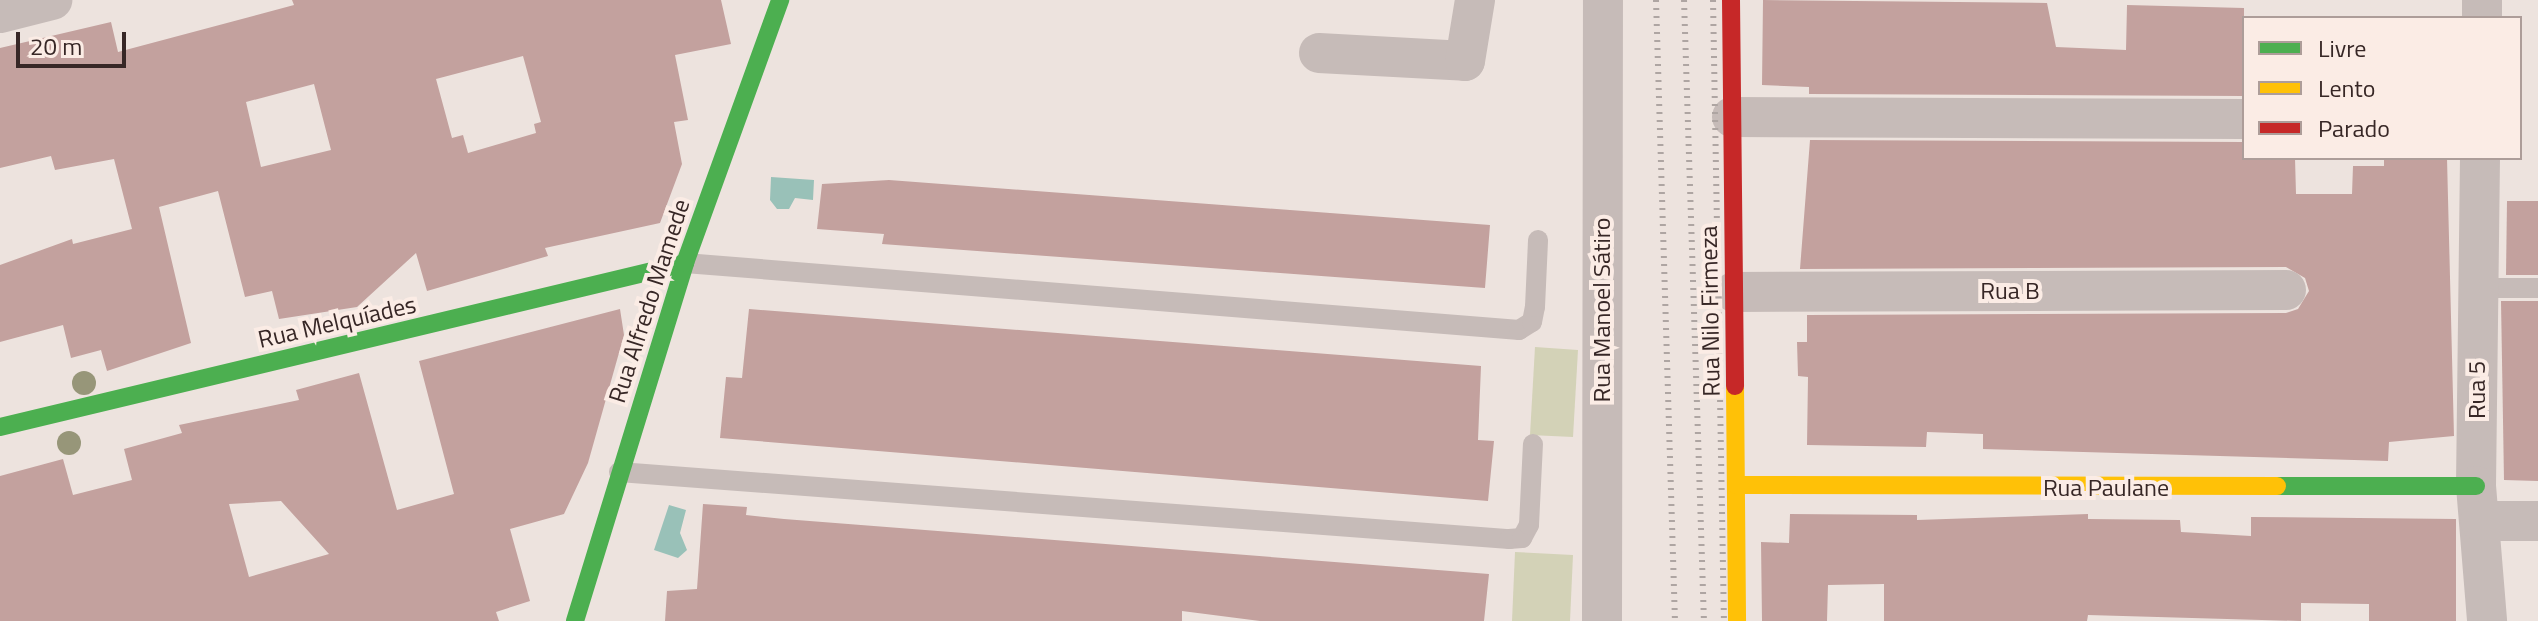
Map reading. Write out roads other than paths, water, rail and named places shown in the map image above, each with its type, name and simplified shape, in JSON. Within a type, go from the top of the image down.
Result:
[{"type":"street","points":[[0,13],[52,0]]},
{"type":"street","name":"Rua Alfredo Mamede","points":[[575,621],[685,263],[780,0]]},
{"type":"street","points":[[1319,53],[1465,61],[1475,0]]},
{"type":"street","name":"Rua Manoel Sátiro","points":[[1602,621],[1603,0]]},
{"type":"street","name":"Rua Nilo Firmeza","points":[[1731,0],[1737,621]]},
{"type":"street","points":[[1732,117],[2242,119]]},
{"type":"street","name":"Rua 5","points":[[2480,160],[2478,504],[2487,621]]},
{"type":"street","name":"Rua Melquíades","points":[[0,427],[685,263]]},
{"type":"street","name":"Rua B","points":[[1734,292],[2286,290]]},
{"type":"street","name":"Rua Paulane","points":[[1736,485],[2478,504],[2538,521]]},
{"type":"lane","points":[[685,263],[1519,330],[1532,322],[1538,240]]},
{"type":"lane","points":[[2478,288],[2538,288]]},
{"type":"lane","points":[[619,472],[1509,539],[1522,538],[1529,525],[1533,444]]},
{"type":"water","points":[[771,177],[814,180],[813,200],[795,198],[789,209],[777,209],[770,200]]},
{"type":"water","points":[[669,505],[686,510],[680,533],[687,550],[678,558],[654,550]]},
{"type":"railway","points":[[1656,0],[1675,621]]},
{"type":"railway","points":[[1684,0],[1704,621]]},
{"type":"railway","points":[[1713,0],[1724,621]]}]
